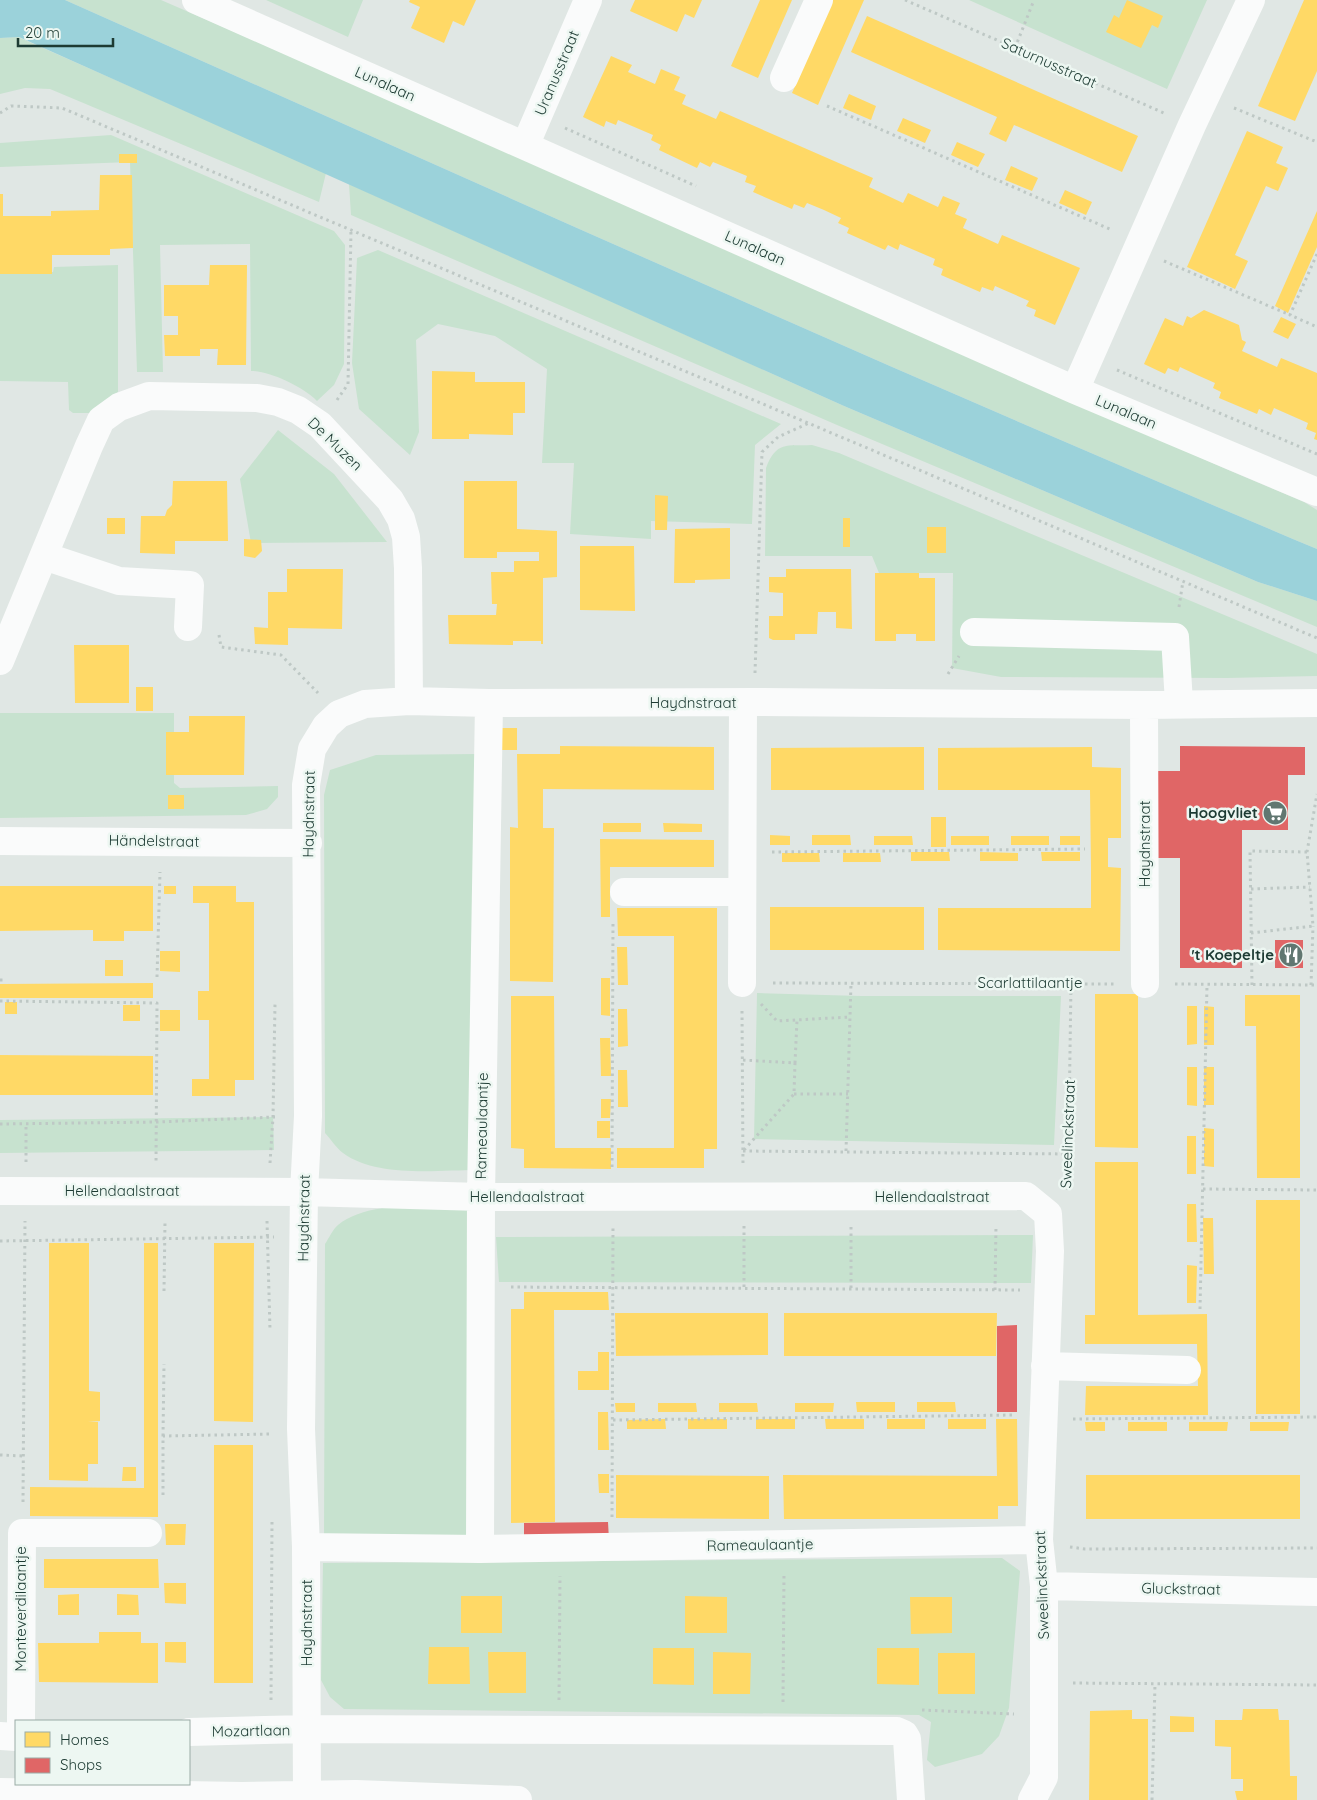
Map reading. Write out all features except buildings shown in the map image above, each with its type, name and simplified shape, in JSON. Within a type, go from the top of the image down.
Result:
[{"type":"street","name":"Lunalaan","points":[[196,0],[1074,390],[1317,492]]},
{"type":"street","name":"Uranusstraat","points":[[525,146],[588,0]]},
{"type":"street","points":[[784,78],[819,0]]},
{"type":"street","points":[[1074,390],[1192,125],[1251,0]]},
{"type":"street","name":"De Muzen","points":[[0,661],[101,420],[119,407],[149,396],[257,398],[278,402],[291,407],[320,425],[390,500],[406,538],[409,701]]},
{"type":"street","points":[[44,556],[119,581],[190,585],[188,627]]},
{"type":"street","points":[[974,632],[1175,637],[1179,703]]},
{"type":"street","name":"Haydnstraat","points":[[308,1730],[306,1547],[301,1434],[303,1236],[308,1116],[308,843],[306,785],[312,749],[326,726],[339,714],[365,704],[409,701],[489,703],[1144,705],[1179,703],[1317,703]]},
{"type":"street","name":"Rameaulaantje","points":[[480,1550],[480,1287],[489,703]]},
{"type":"street","points":[[742,983],[741,852],[749,703]]},
{"type":"street","name":"Haydnstraat","points":[[1144,705],[1145,984]]},
{"type":"street","name":"Händelstraat","points":[[0,841],[308,843]]},
{"type":"street","points":[[624,892],[742,892]]},
{"type":"street","name":"Hellendaalstraat","points":[[13,1191],[304,1192],[481,1197],[612,1198],[1026,1196],[1048,1214]]},
{"type":"street","name":"Sweelinckstraat","points":[[1032,1800],[1044,1777],[1044,1586],[1039,1540],[1050,1251],[1048,1214]]},
{"type":"street","points":[[1045,1366],[1187,1370]]},
{"type":"street","name":"Monteverdilaantje","points":[[21,1720],[22,1533],[148,1533]]},
{"type":"street","name":"Rameaulaantje","points":[[306,1547],[480,1550],[1039,1540]]},
{"type":"street","name":"Gluckstraat","points":[[1044,1586],[1317,1592]]},
{"type":"street","points":[[308,1730],[897,1731],[904,1734],[908,1739],[911,1800]]},
{"type":"street","name":"Mozartlaan","points":[[190,1732],[308,1730],[307,1794]]},
{"type":"street","points":[[0,1736],[15,1736]]},
{"type":"street","points":[[0,1792],[242,1798],[307,1794],[356,1794],[518,1800]]},
{"type":"path","name":"Saturnusstraat","points":[[905,0],[1192,125]]},
{"type":"path","points":[[1015,48],[1034,0]]},
{"type":"path","points":[[1205,97],[1317,142]]},
{"type":"path","points":[[0,113],[11,106],[62,108],[1317,638]]},
{"type":"path","points":[[826,106],[1317,327]]},
{"type":"path","points":[[320,425],[348,384],[351,230]]},
{"type":"path","points":[[1290,315],[1317,254]]},
{"type":"path","points":[[1114,369],[1317,454]]},
{"type":"path","points":[[749,703],[762,452],[778,438],[809,423]]},
{"type":"path","points":[[188,627],[218,633],[221,647],[281,655],[339,714]]},
{"type":"path","points":[[1311,985],[1313,926],[1308,852],[1317,794]]},
{"type":"path","points":[[157,978],[161,841]]},
{"type":"path","points":[[741,852],[1085,849]]},
{"type":"path","points":[[1252,985],[1250,851],[1308,852]]},
{"type":"path","points":[[1250,889],[1310,887]]},
{"type":"path","points":[[612,1547],[614,1288],[612,1198],[613,899],[624,892]]},
{"type":"path","points":[[1251,933],[1313,926]]},
{"type":"path","points":[[742,983],[777,1021],[850,1017]]},
{"type":"path","points":[[742,983],[744,1288]]},
{"type":"path","name":"Scarlattilaantje","points":[[742,983],[1317,985]]},
{"type":"path","points":[[846,1151],[851,983]]},
{"type":"path","name":"Sweelinckstraat","points":[[1048,1214],[1068,1194],[1071,984]]},
{"type":"path","points":[[1200,1308],[1207,984]]},
{"type":"path","points":[[0,1001],[157,1003],[156,1192]]},
{"type":"path","points":[[744,1151],[794,1094],[797,1020]]},
{"type":"path","points":[[743,1060],[795,1063]]},
{"type":"path","points":[[794,1094],[848,1094]]},
{"type":"path","points":[[0,1124],[157,1122],[308,1116]]},
{"type":"path","points":[[268,1192],[273,1117]]},
{"type":"path","points":[[22,1533],[25,1241],[13,1191],[26,1124]]},
{"type":"path","points":[[744,1151],[1069,1154]]},
{"type":"path","points":[[1203,1189],[1317,1190]]},
{"type":"path","points":[[995,1290],[997,1196]]},
{"type":"path","points":[[851,1197],[851,1289]]},
{"type":"path","points":[[0,1241],[303,1236]]},
{"type":"path","points":[[164,1291],[165,1239]]},
{"type":"path","points":[[480,1287],[1048,1290]]},
{"type":"path","points":[[162,1495],[164,1364]]},
{"type":"path","points":[[613,1420],[1317,1417]]},
{"type":"path","points":[[163,1436],[301,1434]]},
{"type":"path","points":[[0,1456],[24,1456]]},
{"type":"path","points":[[1039,1540],[1085,1549],[1317,1548]]},
{"type":"path","points":[[783,1730],[784,1545]]},
{"type":"path","points":[[559,1730],[560,1548]]},
{"type":"path","points":[[1044,1683],[1317,1685]]},
{"type":"path","points":[[1152,1800],[1154,1684]]},
{"type":"path","points":[[897,1731],[908,1710],[1044,1716]]},
{"type":"green space","points":[[65,0],[161,0],[582,183],[1304,502],[1317,510],[1317,549],[846,347]]},
{"type":"green space","points":[[266,0],[363,0],[348,37]]},
{"type":"green space","points":[[969,0],[1207,0],[1167,89]]},
{"type":"green space","points":[[18,37],[326,173],[319,202],[50,89],[25,88],[0,94],[0,38]]},
{"type":"green space","points":[[111,135],[334,231],[345,245],[344,364],[334,385],[317,401],[303,390],[286,381],[267,374],[251,371],[250,244],[160,245],[163,372],[137,372],[130,162],[0,167],[0,143]]},
{"type":"green space","points":[[349,184],[844,406],[1258,582],[1317,601],[1317,627],[837,425],[351,215]]},
{"type":"green space","points":[[378,250],[781,424],[755,445],[752,524],[651,521],[651,539],[570,534],[574,463],[542,463],[547,369],[495,336],[438,324],[416,340],[419,432],[410,455],[359,409],[352,363],[357,258]]},
{"type":"green space","points":[[118,265],[118,392],[90,413],[73,413],[69,410],[68,382],[0,381],[0,268],[19,273],[53,272],[54,267]]},
{"type":"green space","points":[[278,430],[334,474],[387,542],[251,543],[240,479]]},
{"type":"green space","points":[[812,445],[839,453],[1317,654],[1317,676],[1227,678],[1001,677],[952,668],[953,573],[879,573],[872,556],[765,556],[766,468],[778,449],[789,446]]},
{"type":"green space","points":[[0,713],[174,713],[174,783],[180,788],[278,786],[278,797],[267,809],[246,815],[0,818]]},
{"type":"green space","points":[[476,754],[477,1170],[408,1171],[373,1166],[357,1161],[343,1153],[325,1133],[324,795],[330,770],[376,755]]},
{"type":"green space","points":[[757,993],[861,996],[1061,996],[1054,1145],[754,1139]]},
{"type":"green space","points":[[273,1117],[274,1150],[0,1153],[0,1120]]},
{"type":"green space","points":[[476,1205],[477,1538],[324,1541],[325,1244],[338,1225],[351,1217],[367,1211],[404,1206]]},
{"type":"green space","points":[[1033,1235],[1031,1283],[499,1282],[496,1237]]},
{"type":"green space","points":[[1002,1558],[1020,1571],[1009,1708],[999,1736],[982,1754],[935,1767],[927,1760],[931,1722],[919,1715],[344,1709],[330,1697],[321,1680],[323,1563]]},
{"type":"water","points":[[0,0],[65,0],[846,347],[1317,549],[1317,601],[1258,582],[844,406],[19,37],[0,38]]},
{"type":"place","name":"Hoogvliet","points":[[1275,813]]},
{"type":"place","name":"'t Koepeltje","points":[[1291,955]]}]
